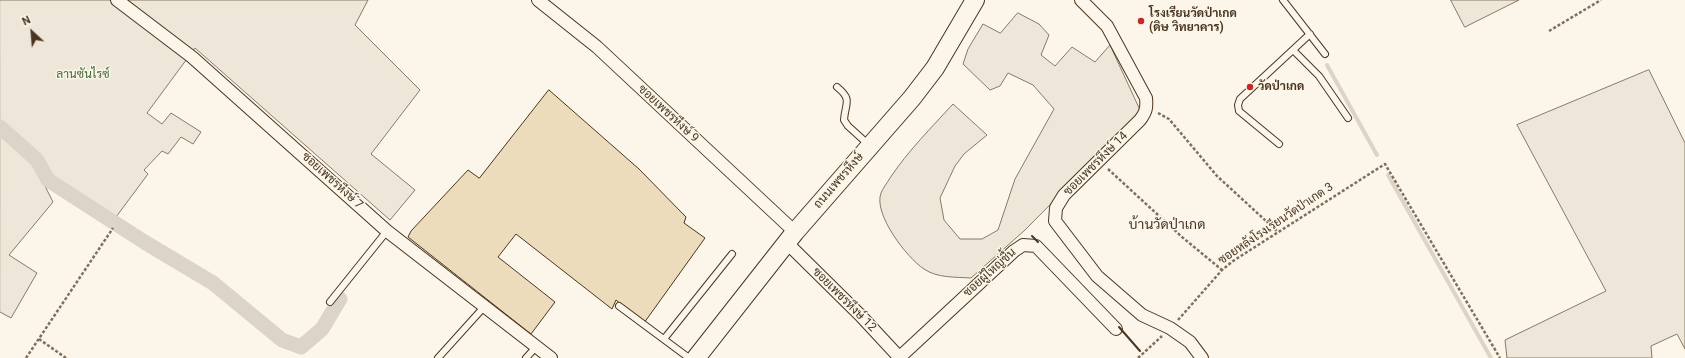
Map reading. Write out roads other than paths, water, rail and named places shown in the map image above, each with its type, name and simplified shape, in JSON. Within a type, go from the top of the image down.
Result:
[{"type":"main road","name":"ถนนเพชรหึงษ์","points":[[696,358],[791,238],[912,98],[935,68],[975,0]]},
{"type":"street","name":"ซอยเพชรหึงษ์ 7","points":[[117,0],[192,57],[387,231],[551,358]]},
{"type":"street","name":"ซอยเพชรหึงษ์ 9","points":[[538,0],[597,47],[791,238]]},
{"type":"street","name":"ซอยเพชรหึงษ์ 14","points":[[1081,0],[1107,26],[1146,98],[1147,107],[1146,113],[1140,120],[1064,195],[1056,208],[1055,220],[1097,276],[1106,285],[1142,315],[1170,328],[1190,342],[1202,358]]},
{"type":"street","name":"ซอยเพชรหึงษ์ 12","points":[[791,238],[900,358]]},
{"type":"street","name":"ซอยผู้ใหญ่ชื้น","points":[[900,358],[1014,250],[1023,245],[1036,246],[1116,329]]},
{"type":"lane","points":[[1283,0],[1325,54]]},
{"type":"lane","points":[[1279,144],[1239,110],[1238,105],[1240,100],[1310,34]]},
{"type":"lane","points":[[1293,50],[1319,76],[1348,118]]},
{"type":"lane","points":[[837,87],[848,98],[844,120],[848,126],[870,147]]},
{"type":"lane","points":[[330,302],[387,231]]},
{"type":"lane","points":[[664,339],[732,254]]},
{"type":"lane","points":[[620,306],[689,358]]},
{"type":"lane","points":[[438,358],[484,307]]},
{"type":"lane","points":[[526,358],[536,347]]},
{"type":"waterway","points":[[1327,65],[1377,155]]},
{"type":"waterway","points":[[0,127],[37,160],[48,180],[146,243],[213,283],[282,340],[301,347],[322,329],[340,299]]},
{"type":"waterway","points":[[1388,175],[1491,358]]},
{"type":"place","name":"โรงเรียนวัดป่าเกด (ดิษ วิทยาคาร)","points":[[1141,21]]},
{"type":"place","name":"วัดป่าเกด","points":[[1250,87]]},
{"type":"district","name":"บ้านวัดป่าเกด","points":[[1167,225]]},
{"type":"park label","name":"ลานซันไรซ์","points":[[83,75]]}]
